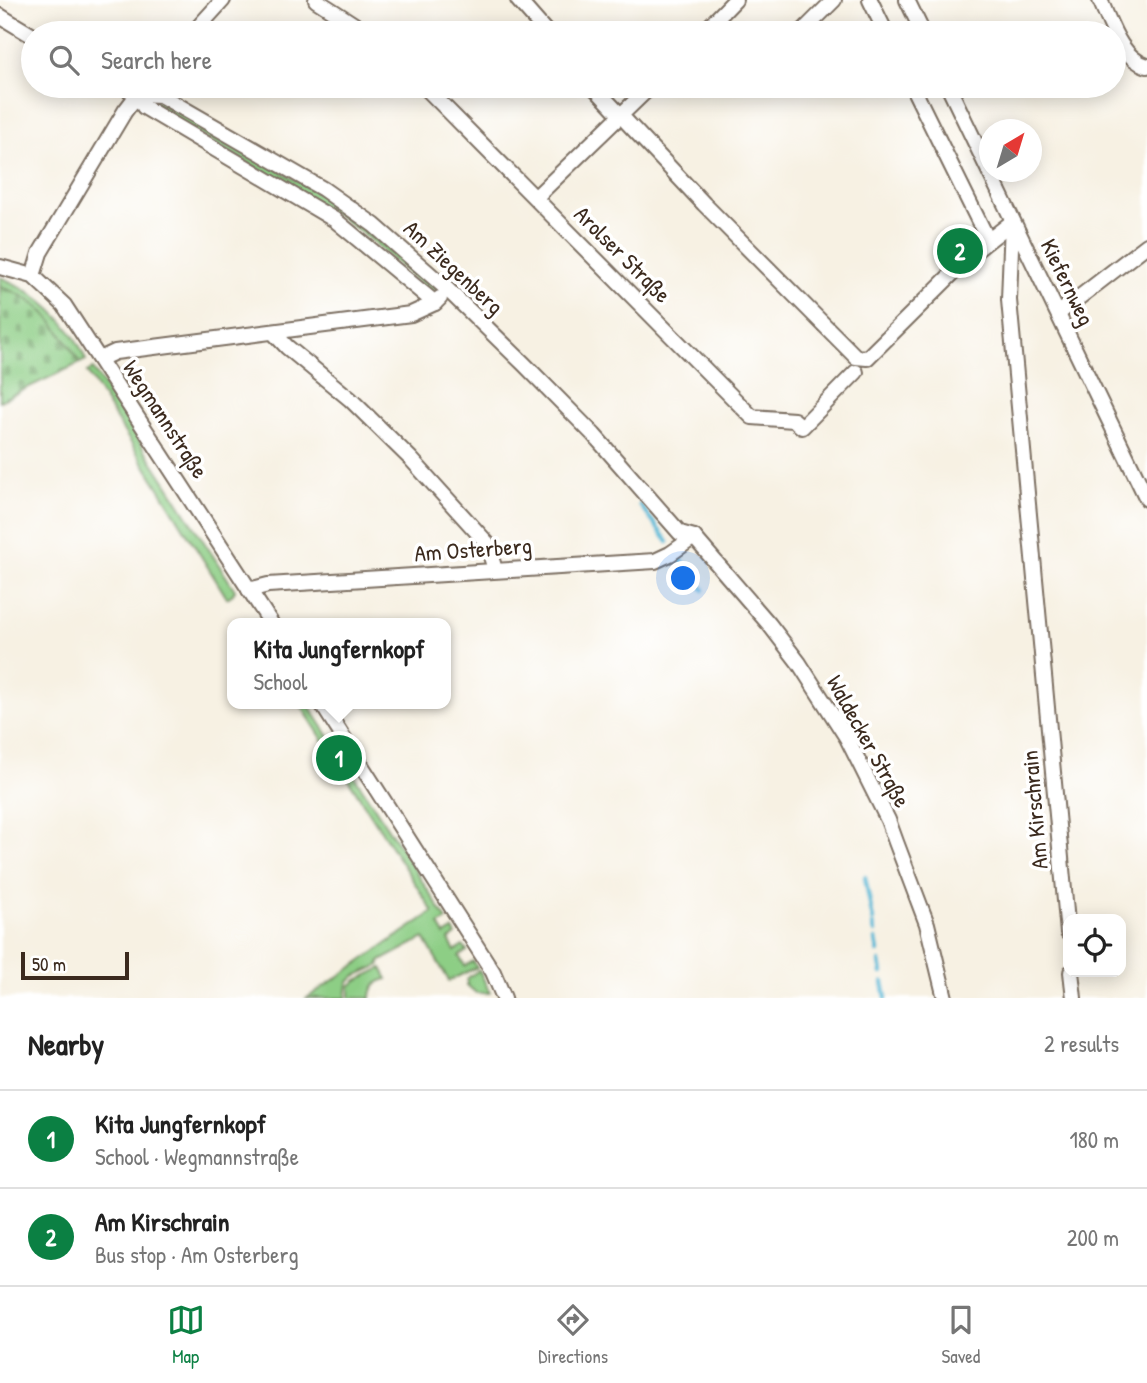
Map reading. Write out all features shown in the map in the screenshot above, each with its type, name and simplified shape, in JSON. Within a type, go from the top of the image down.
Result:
[{"type":"street","points":[[204,21],[223,0]]},
{"type":"street","points":[[316,0],[348,21]]},
{"type":"street","points":[[518,0],[536,21]]},
{"type":"street","points":[[715,21],[736,0]]},
{"type":"street","points":[[813,21],[834,0]]},
{"type":"street","points":[[870,0],[880,21]]},
{"type":"street","points":[[907,0],[917,21]]},
{"type":"street","points":[[1100,0],[1110,21]]},
{"type":"street","points":[[0,16],[21,29]]},
{"type":"street","points":[[1126,50],[1138,63],[1147,66]]},
{"type":"street","points":[[33,276],[40,253],[135,98]]},
{"type":"street","name":"Am Ziegenberg","points":[[142,98],[144,107],[335,220],[435,303]]},
{"type":"street","name":"Am Ziegenberg","points":[[165,98],[345,202],[448,290],[594,435],[680,533],[694,537]]},
{"type":"street","name":"Arolser Straße","points":[[436,98],[752,417],[794,420],[802,427],[856,372]]},
{"type":"street","points":[[603,98],[856,357],[867,358],[988,240],[1013,222]]},
{"type":"street","points":[[536,197],[639,98]]},
{"type":"street","points":[[918,98],[988,240]]},
{"type":"street","name":"Kiefernweg","points":[[954,98],[1147,499]]},
{"type":"street","name":"Am Kirschrain","points":[[1013,222],[1009,300],[1066,914]]},
{"type":"street","points":[[1059,313],[1147,245]]},
{"type":"street","name":"Wegmannstraße","points":[[0,267],[33,276],[64,305],[268,618]]},
{"type":"street","points":[[100,359],[115,352],[411,314],[435,303],[448,290]]},
{"type":"street","points":[[273,332],[350,399],[411,459],[486,543],[495,570]]},
{"type":"street","name":"Am Osterberg","points":[[250,590],[268,585],[655,561],[694,537]]},
{"type":"street","name":"Waldecker Straße","points":[[694,537],[743,591],[799,663],[846,738],[888,820],[927,924],[945,998]]},
{"type":"street","points":[[325,709],[493,972],[504,998]]},
{"type":"street","points":[[1072,977],[1074,998]]},
{"type":"green space","points":[[154,99],[320,194],[371,229],[438,288],[437,291],[432,294],[366,236],[337,215],[150,105]]},
{"type":"green space","points":[[0,277],[27,291],[52,310],[72,333],[86,360],[80,363],[56,327],[38,308],[0,287]]},
{"type":"green space","points":[[0,287],[27,299],[48,316],[80,363],[0,401]]},
{"type":"green space","points":[[93,369],[235,590],[227,598],[87,372]]},
{"type":"green space","points":[[303,709],[311,709],[447,920],[439,925],[445,935],[453,930],[456,935],[449,940],[455,951],[463,946],[467,951],[459,956],[465,966],[473,961],[477,967],[449,981],[424,938],[379,962],[380,965],[355,976],[348,983],[346,998],[307,998],[433,912]]},
{"type":"green space","points":[[382,968],[388,979],[375,985],[371,998],[350,998],[350,986]]},
{"type":"green space","points":[[479,970],[490,993],[476,993],[467,985],[467,978]]},
{"type":"waterway","points":[[640,505],[668,542]]},
{"type":"waterway","points":[[680,559],[704,590]]},
{"type":"waterway","points":[[865,877],[873,920]]},
{"type":"waterway","points":[[873,925],[875,932]]},
{"type":"waterway","points":[[876,940],[878,951]]},
{"type":"waterway","points":[[880,962],[882,973]]},
{"type":"waterway","points":[[883,982],[886,998]]},
{"type":"place","name":"Am Kirschrain","points":[[960,251]]},
{"type":"place","name":"Kita Jungfernkopf","points":[[339,758]]}]
